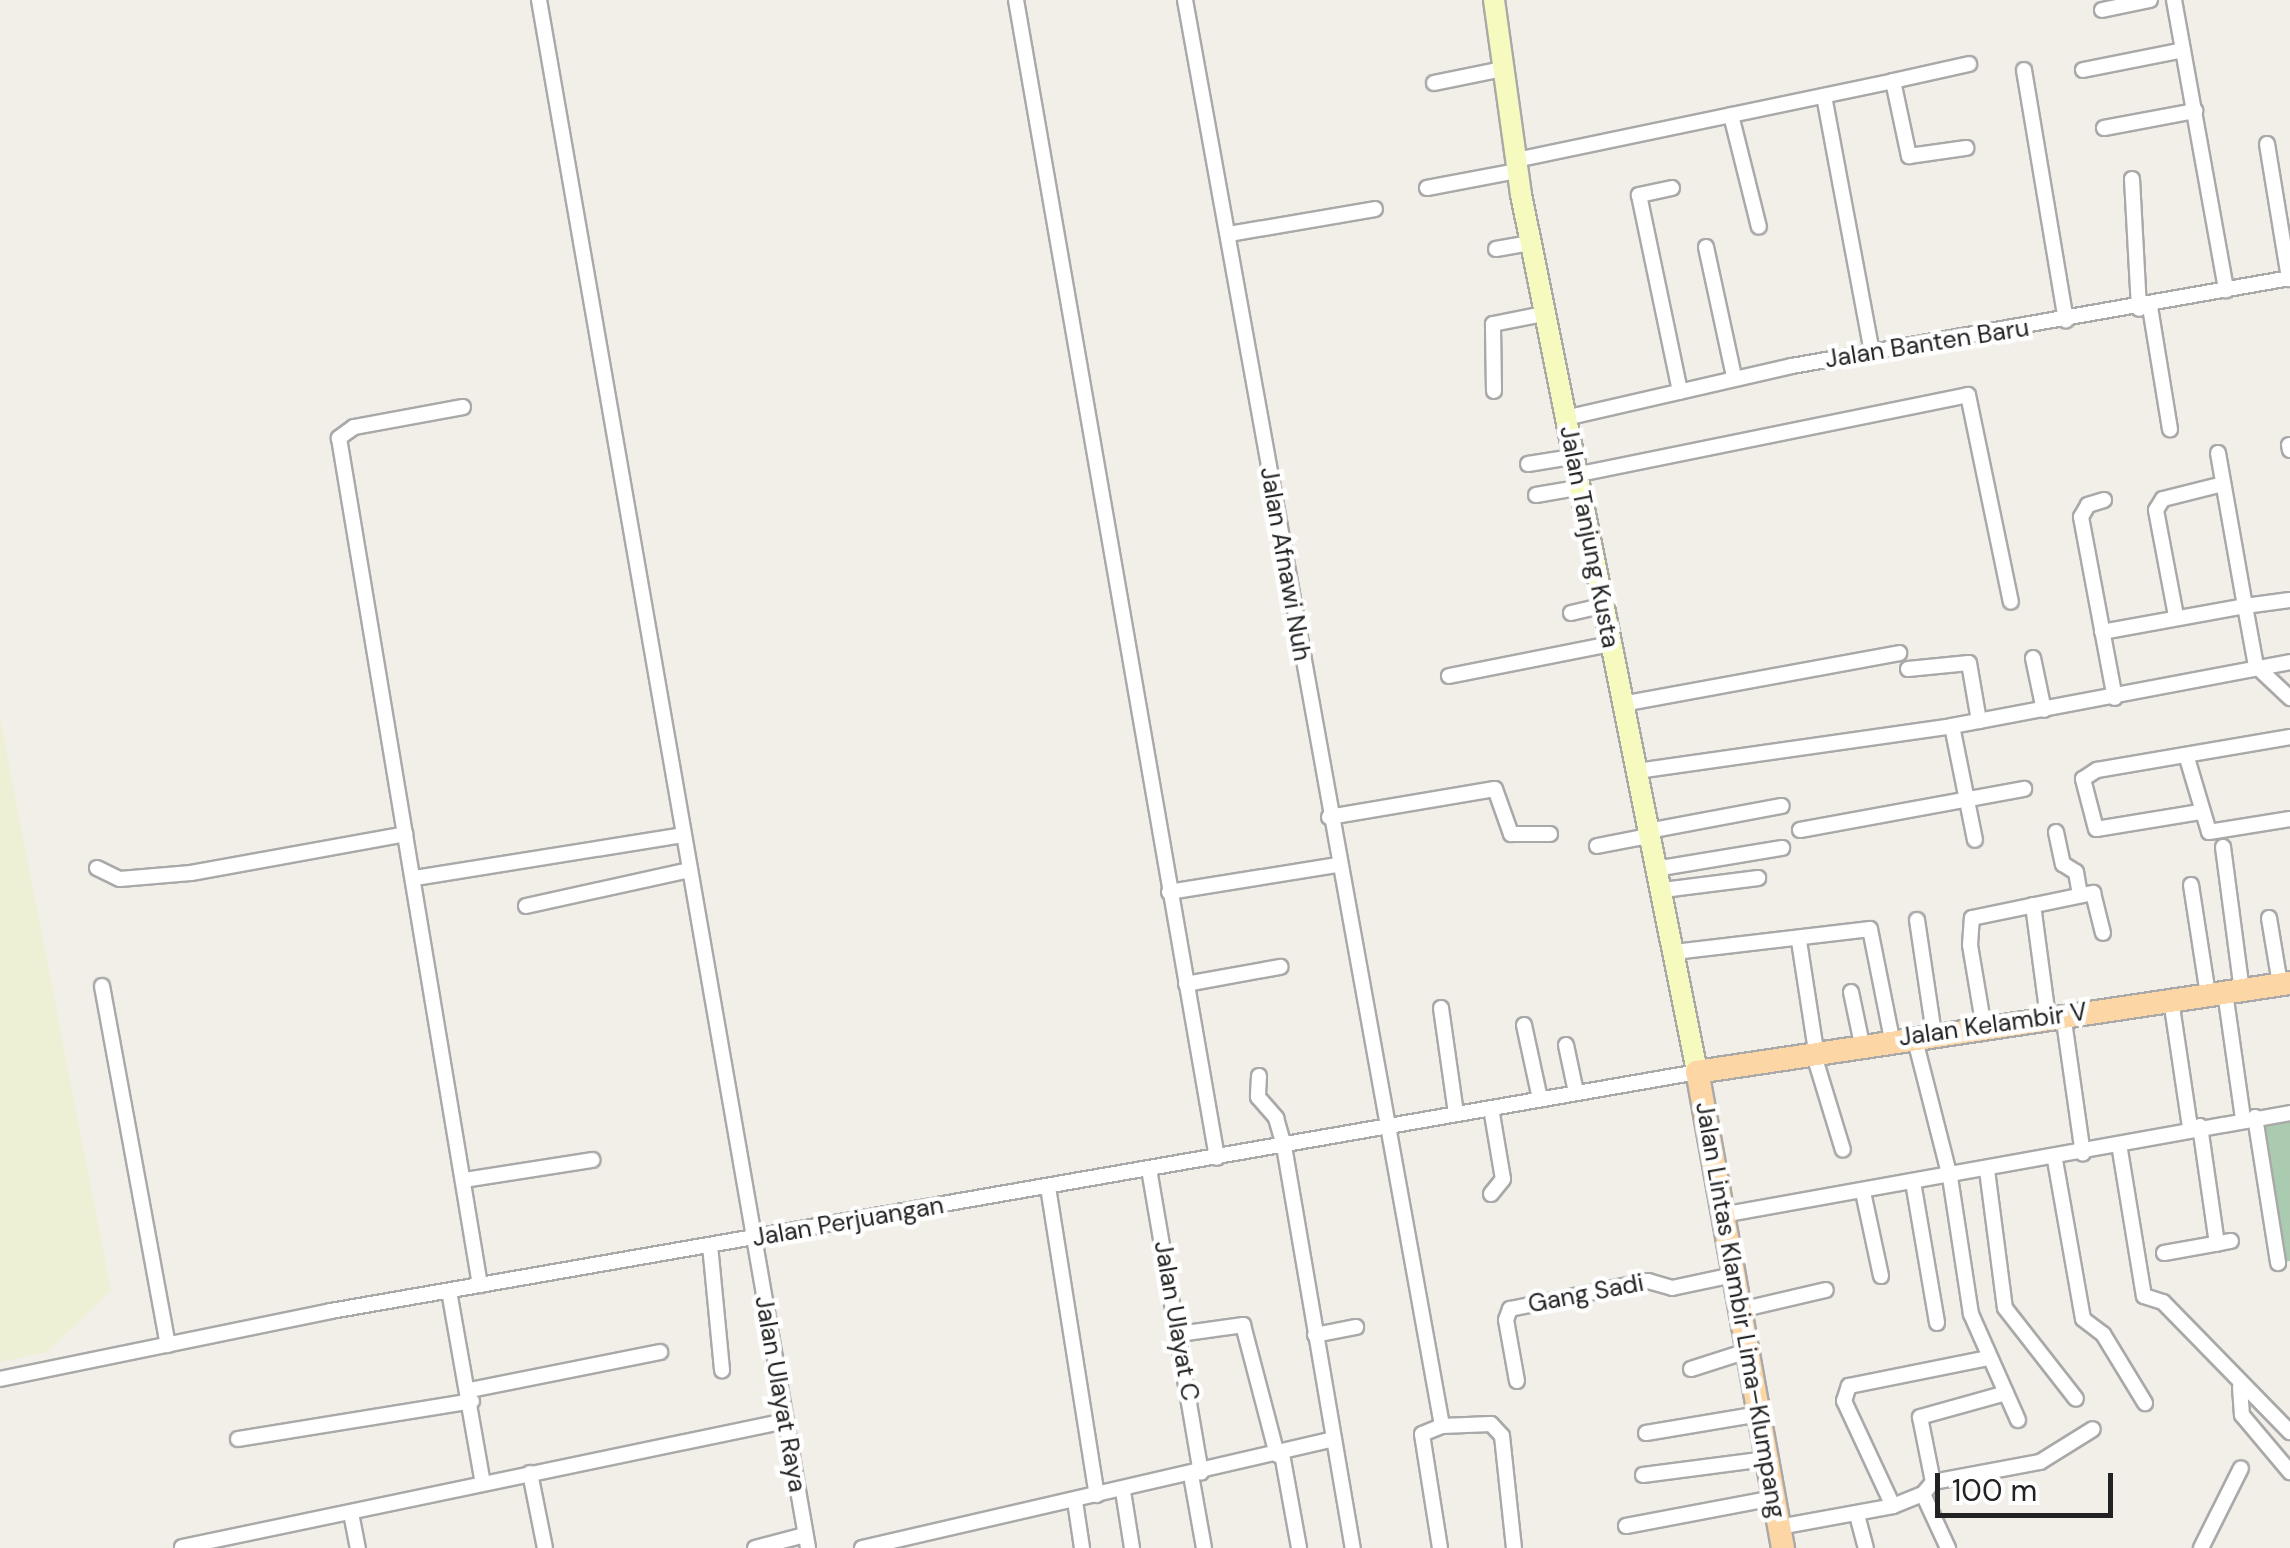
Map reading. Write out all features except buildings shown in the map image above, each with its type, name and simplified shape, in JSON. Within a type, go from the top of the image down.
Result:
[{"type":"main road","name":"Jalan Kelambir V","points":[[1696,1072],[2056,1015],[2285,984]]},
{"type":"main road","name":"Jalan Lintas Klambir Lima–Klumpang","points":[[1696,1072],[1781,1538]]},
{"type":"street","name":"Jalan Ulayat Raya","points":[[539,0],[806,1542]]},
{"type":"street","points":[[1016,0],[1218,1158]]},
{"type":"street","name":"Jalan Afnawi Nuh","points":[[1185,0],[1329,817],[1391,1127],[1442,1426]]},
{"type":"street","name":"Jalan Tanjung Kusta","points":[[1494,0],[1516,165],[1544,314],[1655,868],[1663,890],[1696,1072]]},
{"type":"street","points":[[2102,10],[2150,0]]},
{"type":"street","points":[[2174,0],[2226,290]]},
{"type":"street","points":[[2083,70],[2183,50]]},
{"type":"street","points":[[1427,188],[1731,115],[1969,64]]},
{"type":"street","points":[[1434,82],[1503,69]]},
{"type":"street","points":[[2024,70],[2066,321]]},
{"type":"street","points":[[1893,81],[1909,156],[1966,148]]},
{"type":"street","points":[[1824,96],[1872,352]]},
{"type":"street","points":[[2104,128],[2195,111]]},
{"type":"street","points":[[1731,115],[1758,226]]},
{"type":"street","points":[[2267,144],[2290,279]]},
{"type":"street","points":[[2132,179],[2144,308],[2170,430]]},
{"type":"street","points":[[1672,188],[1635,196],[1680,392]]},
{"type":"street","points":[[1229,234],[1376,209]]},
{"type":"street","points":[[1496,249],[1531,242]]},
{"type":"street","points":[[1706,247],[1734,377]]},
{"type":"street","name":"Jalan Banten Baru","points":[[1565,418],[1734,377],[2144,308],[2290,279]]},
{"type":"street","points":[[1494,391],[1493,324],[1544,314]]},
{"type":"street","points":[[1536,495],[1575,473],[1968,395],[2011,602]]},
{"type":"street","points":[[463,407],[339,434],[480,1284]]},
{"type":"street","points":[[2218,452],[2256,666],[2289,694]]},
{"type":"street","points":[[1528,464],[1575,473]]},
{"type":"street","points":[[2176,616],[2156,510],[2163,499],[2223,484]]},
{"type":"street","points":[[2104,500],[2088,506],[2081,517],[2115,698]]},
{"type":"street","points":[[2102,632],[2176,616],[2290,600]]},
{"type":"street","points":[[1572,612],[1602,606]]},
{"type":"street","points":[[1449,676],[1610,644]]},
{"type":"street","points":[[1622,704],[1899,653]]},
{"type":"street","points":[[2034,658],[2044,710]]},
{"type":"street","points":[[1637,771],[1952,726],[2290,662]]},
{"type":"street","points":[[1908,669],[1969,663],[1980,721]]},
{"type":"street","points":[[1952,726],[1974,840]]},
{"type":"street","points":[[2200,812],[2100,830],[2089,816],[2087,774],[2290,737]]},
{"type":"street","points":[[2187,758],[2200,812],[2215,834],[2290,818]]},
{"type":"street","points":[[1329,817],[1496,788],[1511,834],[1550,834]]},
{"type":"street","points":[[1800,830],[2024,789]]},
{"type":"street","points":[[1597,846],[1782,806]]},
{"type":"street","points":[[2056,832],[2063,864],[2076,872],[2080,895]]},
{"type":"street","points":[[97,868],[120,879],[191,873],[405,834]]},
{"type":"street","points":[[415,878],[683,835]]},
{"type":"street","points":[[2223,847],[2225,993]]},
{"type":"street","points":[[1655,868],[1782,848]]},
{"type":"street","points":[[1169,892],[1338,865]]},
{"type":"street","points":[[526,906],[690,870]]},
{"type":"street","points":[[1663,890],[1758,878]]},
{"type":"street","points":[[2192,885],[2225,993],[2278,1263]]},
{"type":"street","points":[[1984,1028],[1968,922],[2096,894],[2104,933]]},
{"type":"street","points":[[2032,905],[2083,1154]]},
{"type":"street","points":[[2269,918],[2285,984]]},
{"type":"street","points":[[1913,1037],[1918,920]]},
{"type":"street","points":[[1675,952],[1872,930],[1913,1037],[1950,1176],[1971,1314],[2018,1420]]},
{"type":"street","points":[[1799,940],[1815,1052],[1843,1150]]},
{"type":"street","points":[[1186,984],[1280,966]]},
{"type":"street","points":[[102,986],[168,1345]]},
{"type":"street","points":[[1851,992],[1862,1044]]},
{"type":"street","points":[[2164,1253],[2224,1242],[2195,1126],[2171,1000]]},
{"type":"street","points":[[1441,1008],[1456,1113]]},
{"type":"street","points":[[1524,1025],[1540,1098]]},
{"type":"street","points":[[1566,1046],[1576,1092]]},
{"type":"street","name":"Jalan Perjuangan","points":[[0,1379],[480,1284],[753,1240],[1696,1072]]},
{"type":"street","points":[[1259,1076],[1258,1097],[1276,1118],[1284,1146],[1352,1548]]},
{"type":"street","points":[[1491,1108],[1502,1180],[1491,1194]]},
{"type":"street","points":[[1722,1215],[2055,1160],[2195,1126],[2290,1113]]},
{"type":"street","points":[[2119,1144],[2144,1296],[2163,1302],[2240,1386],[2290,1432]]},
{"type":"street","points":[[464,1180],[592,1160]]},
{"type":"street","points":[[2055,1160],[2083,1319],[2102,1334],[2146,1403]]},
{"type":"street","name":"Jalan Ulayat C","points":[[1149,1169],[1179,1334],[1204,1548]]},
{"type":"street","points":[[1987,1170],[2005,1308],[2076,1400]]},
{"type":"street","points":[[1913,1182],[1937,1324]]},
{"type":"street","points":[[1048,1187],[1097,1495]]},
{"type":"street","points":[[1862,1192],[1881,1276]]},
{"type":"street","points":[[710,1246],[722,1370]]},
{"type":"street","name":"Gang Sadi","points":[[1517,1381],[1506,1320],[1510,1309],[1648,1281],[1672,1288],[1733,1275]]},
{"type":"street","points":[[1740,1310],[1826,1290]]},
{"type":"street","points":[[449,1291],[471,1395],[483,1484]]},
{"type":"street","points":[[1179,1334],[1243,1325],[1280,1454],[1299,1548]]},
{"type":"street","points":[[1314,1335],[1356,1327]]},
{"type":"street","points":[[1691,1368],[1747,1351]]},
{"type":"street","points":[[238,1438],[471,1395],[660,1352]]},
{"type":"street","points":[[1893,1506],[1844,1390],[1932,1365],[1988,1358]]},
{"type":"street","points":[[2240,1386],[2242,1415],[2290,1472]]},
{"type":"street","points":[[1948,1548],[1928,1488],[1920,1418],[2006,1393]]},
{"type":"street","points":[[1646,1433],[1758,1414]]},
{"type":"street","points":[[182,1547],[785,1421]]},
{"type":"street","points":[[1440,1548],[1421,1437],[1442,1426],[1500,1429],[1514,1548]]},
{"type":"street","points":[[1781,1538],[1893,1506],[1928,1488],[2040,1462],[2094,1429]]},
{"type":"street","points":[[862,1548],[1123,1491],[1334,1439]]},
{"type":"street","points":[[1643,1475],[1767,1460]]},
{"type":"street","points":[[2201,1548],[2241,1468]]},
{"type":"street","points":[[530,1473],[546,1548]]},
{"type":"street","points":[[1123,1491],[1132,1548]]},
{"type":"street","points":[[1626,1526],[1774,1498]]},
{"type":"street","points":[[1075,1501],[1082,1548]]},
{"type":"street","points":[[351,1512],[358,1548]]},
{"type":"street","points":[[1857,1516],[1866,1548]]},
{"type":"street","points":[[754,1548],[806,1542]]},
{"type":"green space","points":[[0,718],[111,1291],[47,1352],[0,1362]]},
{"type":"green space","points":[[2290,1108],[2290,1261],[2280,1263],[2257,1113]]}]
